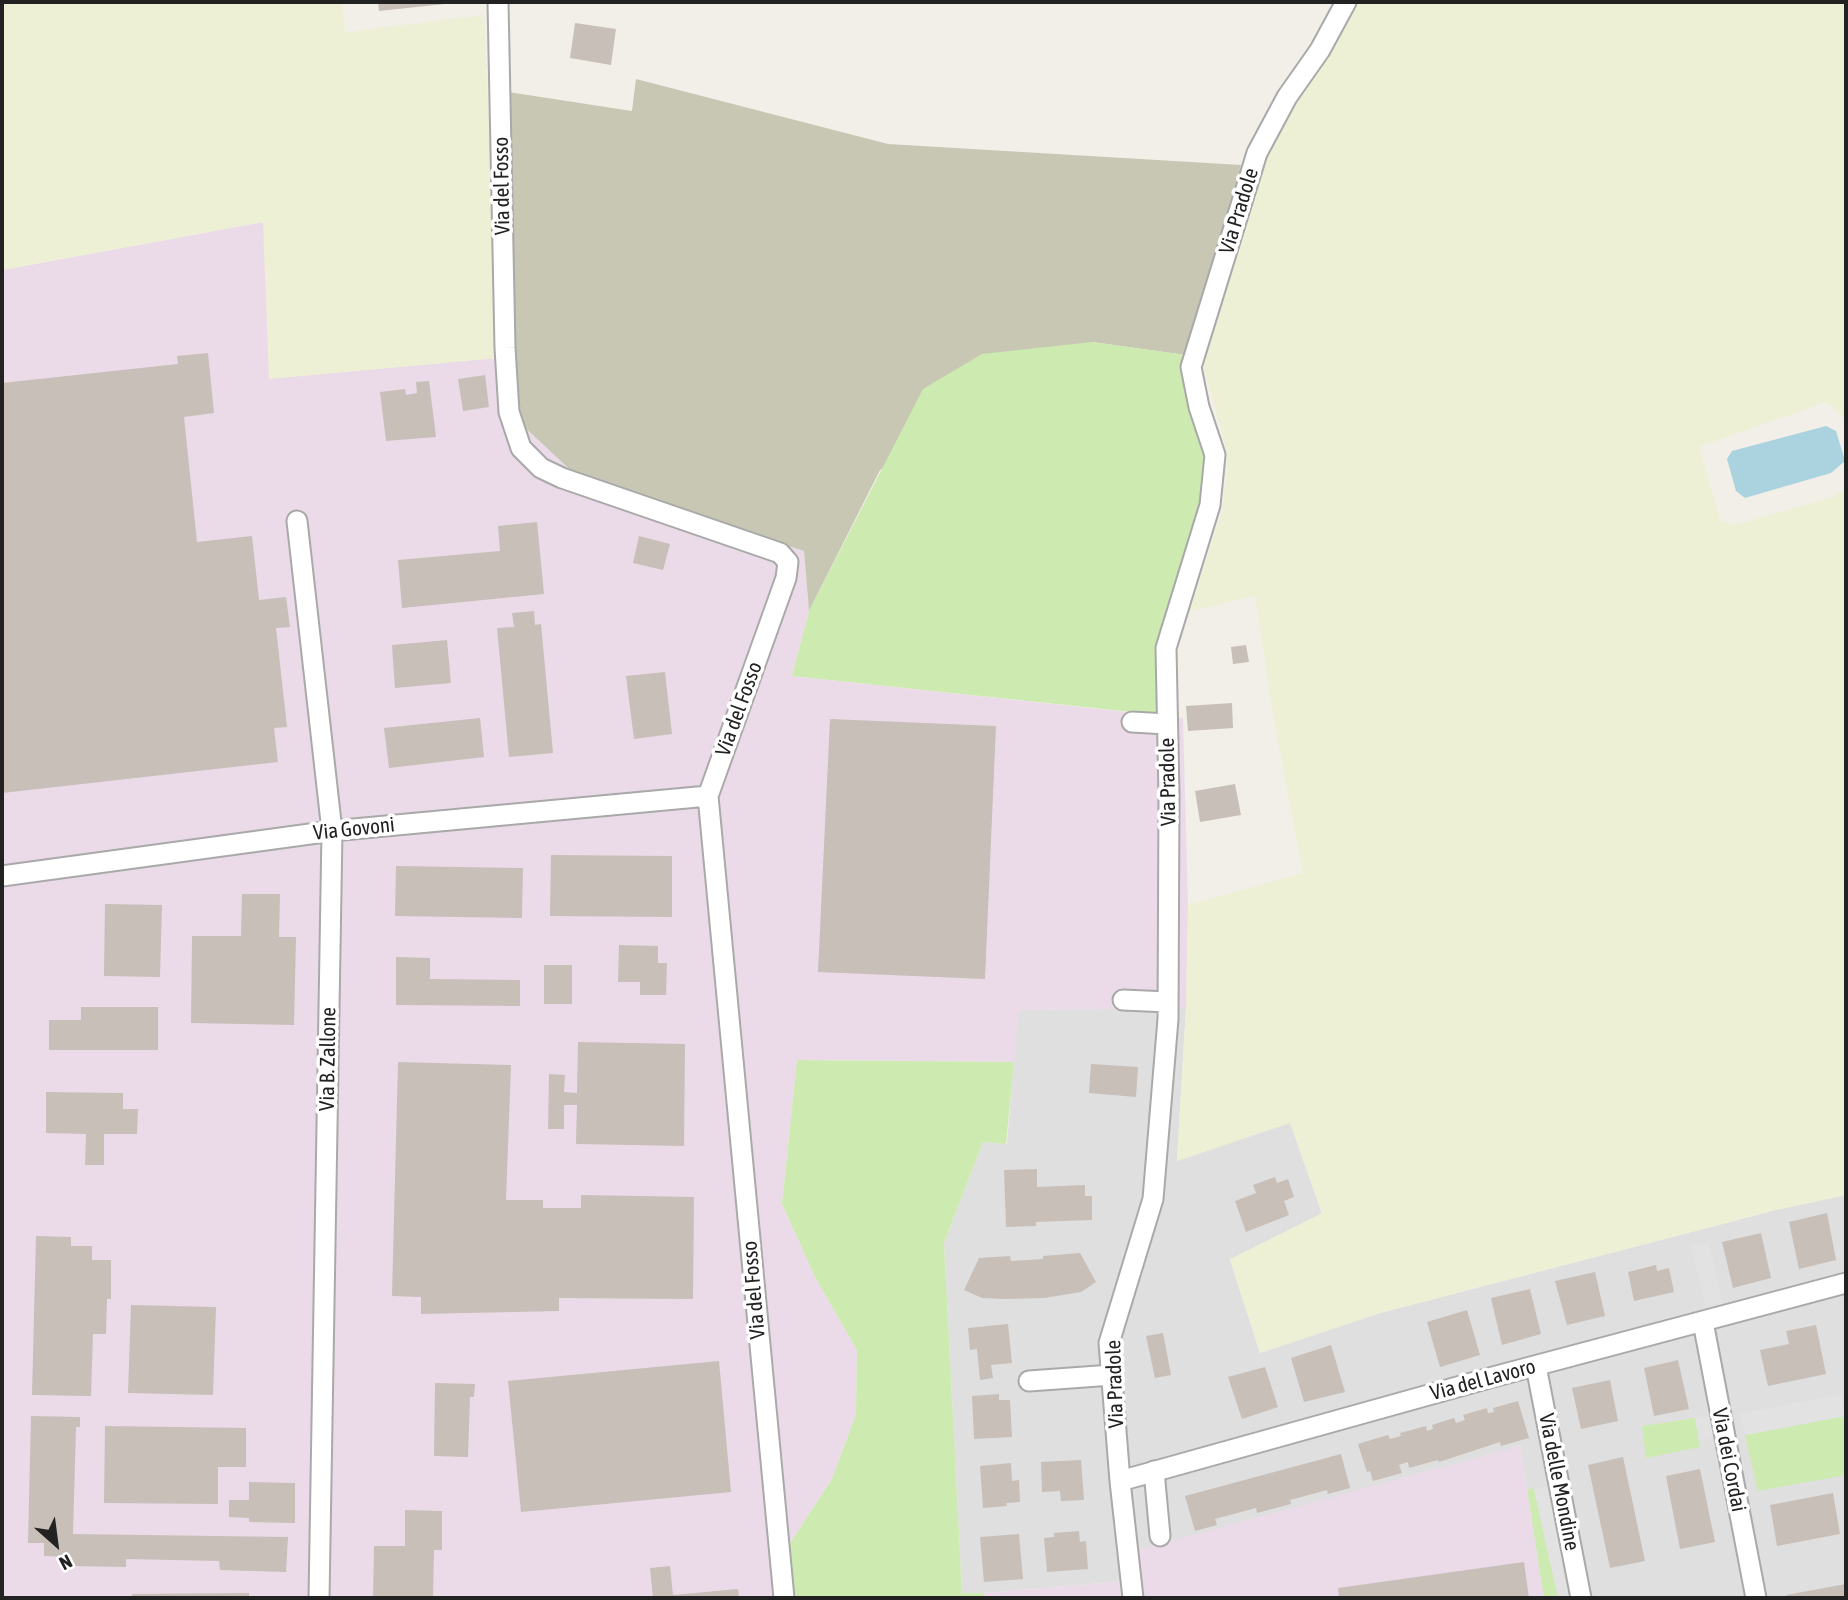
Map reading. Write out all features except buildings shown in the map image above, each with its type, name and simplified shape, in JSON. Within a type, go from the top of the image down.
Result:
[{"type":"street","name":"Via del Fosso","points":[[498,2],[505,348],[509,412],[521,448],[541,468],[562,478],[780,553],[788,562],[786,578],[708,796],[784,1598]]},
{"type":"street","name":"Via Pradole","points":[[1133,1598],[1109,1343],[1153,1199],[1168,1002],[1166,648],[1210,505],[1214,455],[1199,407],[1191,367],[1258,153],[1287,97],[1320,50],[1346,2]]},
{"type":"street","name":"Via B. Zallone","points":[[297,521],[332,831],[319,1598]]},
{"type":"street","points":[[1132,722],[1167,724]]},
{"type":"street","name":"Via Govoni","points":[[2,876],[332,831],[708,796]]},
{"type":"street","points":[[1123,1000],[1168,1002]]},
{"type":"street","name":"Via del Lavoro","points":[[1120,1481],[1846,1283]]},
{"type":"street","name":"Via dei Cordai","points":[[1703,1322],[1756,1598]]},
{"type":"street","name":"Via delle Mondine","points":[[1536,1366],[1581,1598]]},
{"type":"street","points":[[1029,1381],[1112,1375]]},
{"type":"street","points":[[1154,1471],[1160,1536]]},
{"type":"shaded area","points":[[2,2],[342,2],[345,32],[484,15],[499,358],[269,379],[263,222],[2,270]]},
{"type":"shaded area","points":[[1358,2],[1846,2],[1846,420],[1826,402],[1699,447],[1721,521],[1735,525],[1832,497],[1846,488],[1846,1195],[1776,1210],[1380,1313],[1260,1353],[1230,1259],[1322,1213],[1290,1123],[1177,1161],[1186,1008],[1188,905],[1303,873],[1274,721],[1255,596],[1190,611],[1223,508],[1228,454],[1203,365],[1264,164],[1284,125]]},
{"type":"shaded area","points":[[636,79],[888,144],[1241,165],[1186,355],[1092,342],[880,470],[809,611],[804,551],[579,478],[517,420],[495,90],[632,111]]},
{"type":"shaded area","points":[[263,222],[499,358],[579,478],[804,551],[809,611],[792,676],[1183,718],[1188,905],[1186,1008],[1019,1010],[1014,1062],[797,1060],[782,1204],[815,1277],[857,1350],[856,1414],[832,1479],[785,1551],[790,1598],[2,1598],[2,270]]},
{"type":"shaded area","points":[[1186,1008],[1177,1161],[1290,1122],[1322,1214],[1230,1260],[1260,1353],[1380,1313],[1776,1210],[1846,1195],[1846,1598],[1544,1598],[1520,1446],[1126,1581],[962,1593],[944,1243],[983,1142],[1007,1144],[1018,1010]]},
{"type":"shaded area","points":[[1709,1243],[1723,1303],[1706,1307],[1691,1246]]},
{"type":"shaded area","points":[[1842,1394],[1845,1416],[1745,1435],[1740,1414]]},
{"type":"shaded area","points":[[1714,1415],[1718,1437],[1699,1441],[1695,1418]]},
{"type":"shaded area","points":[[1520,1446],[1544,1598],[984,1598],[984,1593],[1126,1581],[1131,1552]]},
{"type":"shaded area","points":[[1559,1484],[1581,1598],[1558,1598],[1534,1489]]},
{"type":"green space","points":[[1092,342],[1186,355],[1204,454],[1201,506],[1160,715],[792,676],[809,611],[923,389],[982,354]]},
{"type":"green space","points":[[797,1060],[1014,1062],[1006,1144],[983,1142],[944,1243],[962,1593],[984,1593],[984,1598],[790,1598],[785,1551],[832,1479],[856,1414],[857,1350],[815,1277],[782,1204]]},
{"type":"green space","points":[[1845,1416],[1846,1475],[1758,1491],[1745,1435]]},
{"type":"green space","points":[[1695,1418],[1700,1447],[1646,1458],[1642,1426]]},
{"type":"green space","points":[[1527,1489],[1534,1489],[1558,1598],[1544,1598]]},
{"type":"water","points":[[1826,426],[1836,431],[1845,461],[1831,473],[1745,498],[1736,491],[1727,459],[1732,451]]}]
